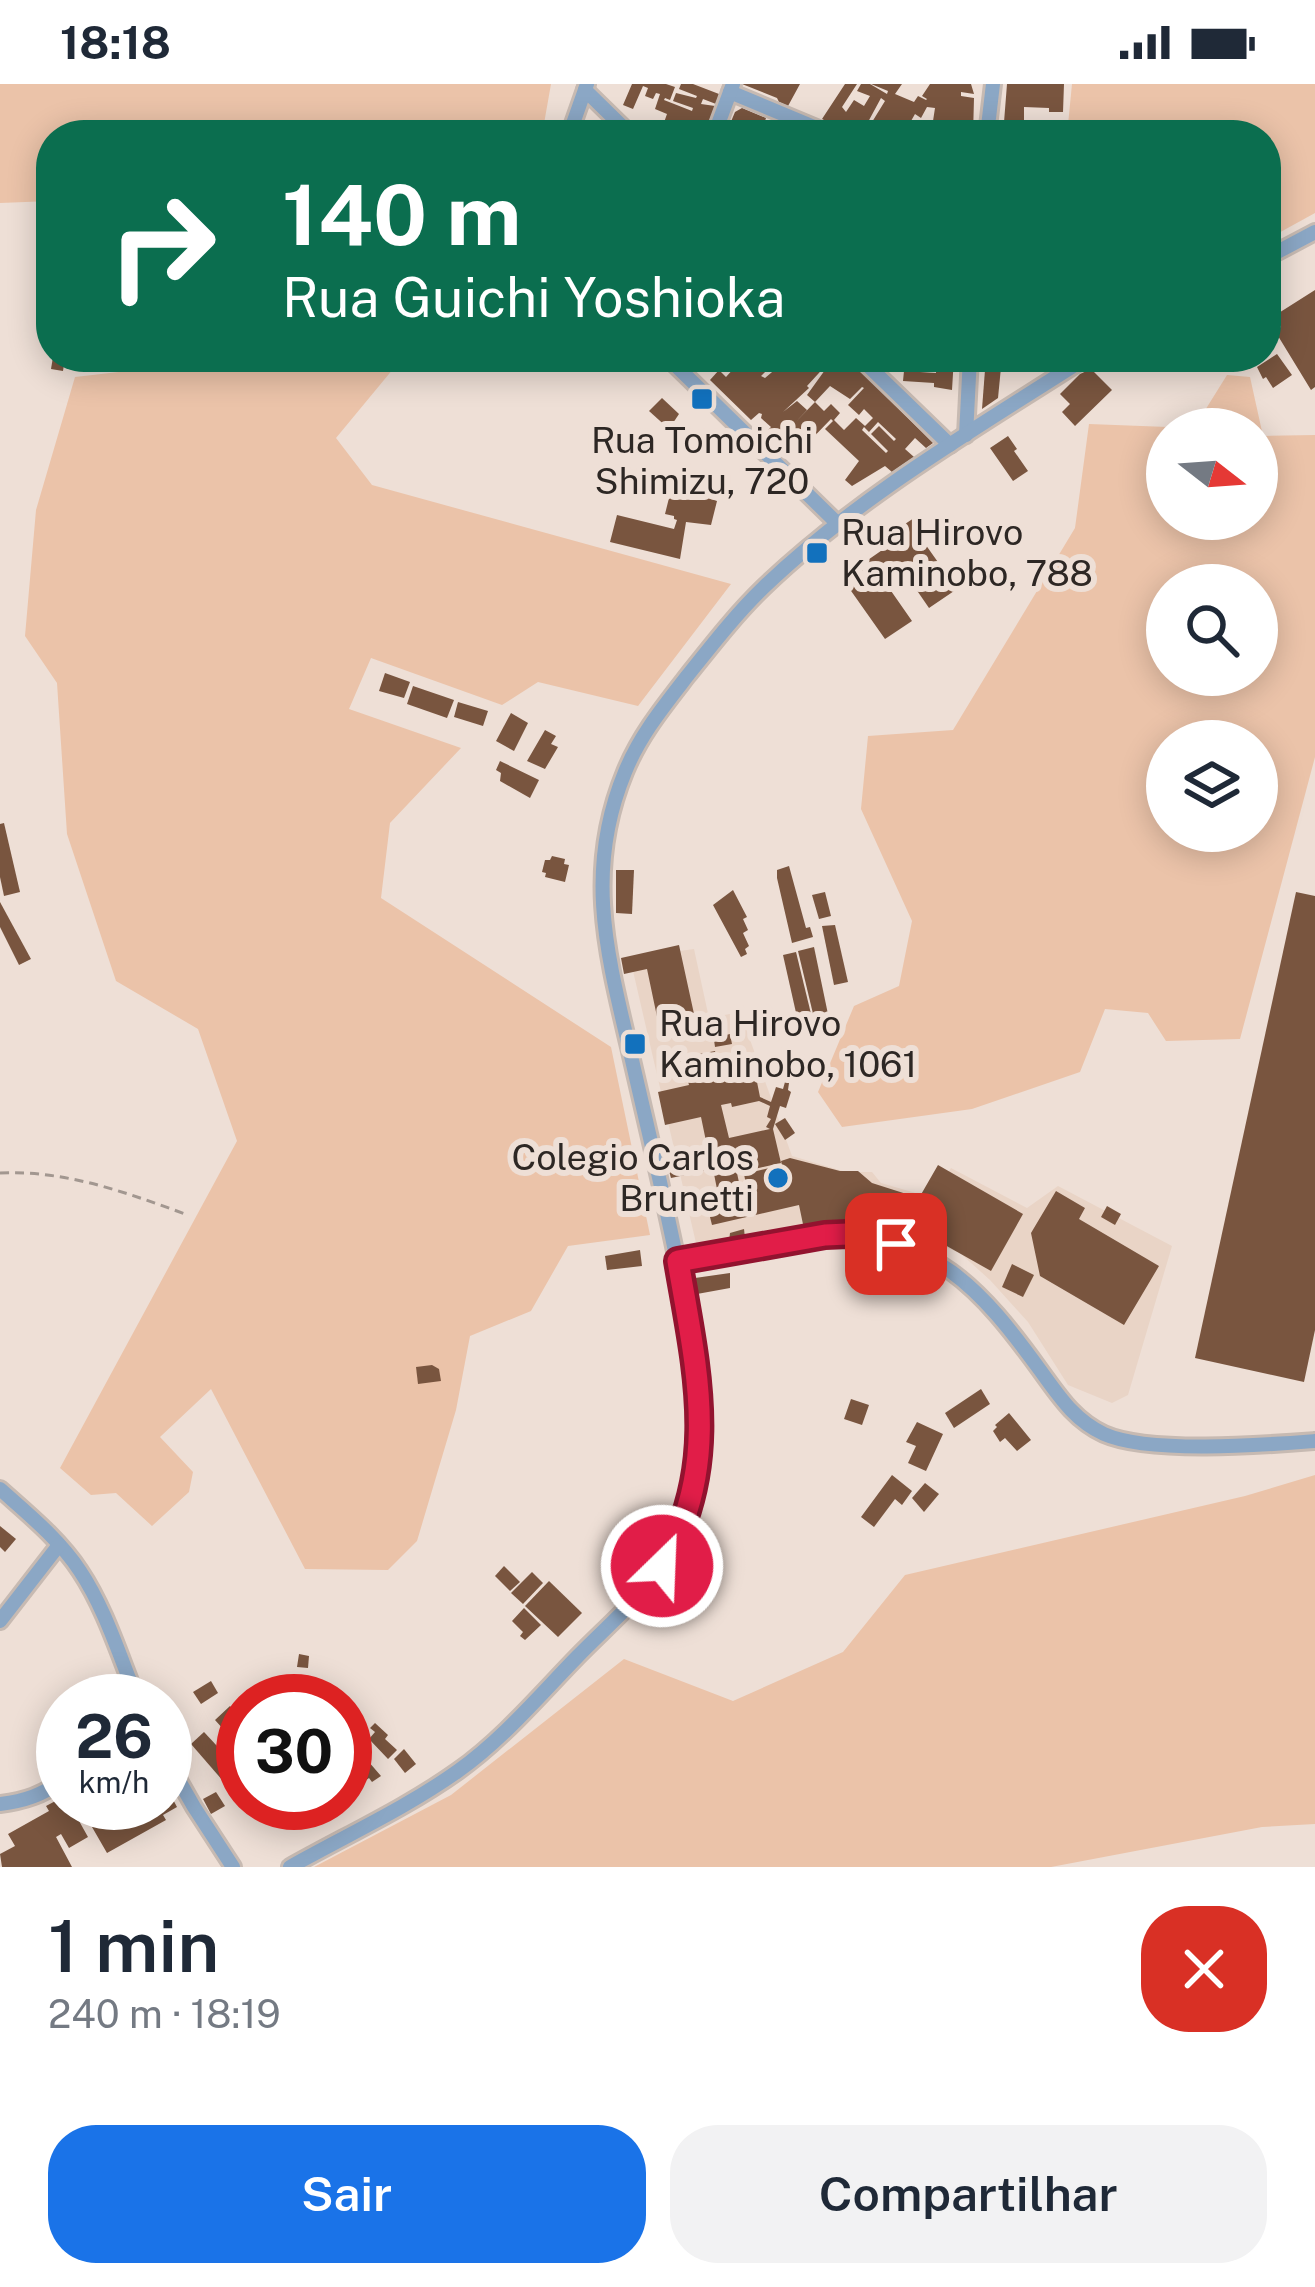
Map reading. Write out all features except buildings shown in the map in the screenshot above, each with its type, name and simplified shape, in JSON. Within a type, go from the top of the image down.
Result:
[{"type":"street","points":[[989,120],[993,84]]},
{"type":"street","points":[[574,120],[586,87],[617,120]]},
{"type":"street","points":[[719,120],[731,88],[800,120]]},
{"type":"street","points":[[1281,251],[1315,232]]},
{"type":"street","points":[[682,372],[838,524]]},
{"type":"street","points":[[875,372],[950,445]]},
{"type":"street","points":[[966,435],[969,372]]},
{"type":"street","points":[[290,1867],[443,1781],[478,1756],[620,1613],[662,1566],[681,1529],[700,1441],[698,1373],[602,913],[608,828],[624,775],[653,720],[760,591],[838,524],[1064,372]]},
{"type":"street","points":[[678,1261],[825,1235],[848,1234],[896,1244],[939,1263],[978,1293],[1000,1315],[1076,1417],[1107,1436],[1173,1445],[1315,1441]]},
{"type":"street","points":[[0,1489],[80,1570],[127,1674]]},
{"type":"street","points":[[0,1621],[58,1545]]},
{"type":"street","points":[[0,1804],[36,1796]]},
{"type":"street","points":[[192,1803],[233,1867]]},
{"type":"path","points":[[0,1172],[76,1179],[188,1215]]},
{"type":"shaded area","points":[[0,84],[551,84],[545,120],[36,120],[36,202],[0,203]]},
{"type":"shaded area","points":[[1072,84],[1315,84],[1315,213],[1281,232],[1281,120],[1068,120]]},
{"type":"shaded area","points":[[118,372],[391,372],[336,438],[372,485],[731,584],[638,706],[538,682],[502,705],[371,658],[349,709],[461,748],[390,823],[381,898],[611,1047],[650,1235],[568,1246],[531,1311],[470,1336],[456,1410],[417,1541],[388,1570],[305,1569],[211,1389],[160,1437],[193,1472],[189,1492],[152,1526],[116,1493],[91,1495],[60,1468],[237,1141],[198,1029],[116,981],[67,834],[57,683],[25,636],[36,510],[75,377]]},
{"type":"shaded area","points":[[1227,375],[1250,377],[1257,408],[1206,408]]},
{"type":"shaded area","points":[[1089,424],[1146,426],[1146,540],[1278,540],[1278,436],[1315,435],[1315,757],[1240,1039],[1166,1041],[1148,1013],[1105,1009],[1080,1072],[972,1109],[842,1127],[818,1092],[854,1006],[899,986],[912,921],[861,809],[868,736],[953,730],[1075,528]]},
{"type":"shaded area","name":"Colegio Carlos Brunetti","points":[[694,949],[709,1018],[740,1012],[792,1156],[846,1172],[872,1172],[881,1183],[933,1198],[951,1168],[1027,1208],[1058,1186],[1172,1246],[1128,1395],[1112,1403],[1068,1385],[1028,1322],[960,1253],[889,1225],[807,1225],[696,1243],[630,958]]},
{"type":"shaded area","points":[[1315,1475],[1315,1824],[1262,1827],[1051,1867],[314,1867],[451,1795],[624,1659],[733,1701],[843,1652],[905,1575],[1245,1496]]},
{"type":"place","name":"Rua Tomoichi Shimizu, 720","points":[[702,399]]},
{"type":"place","name":"Rua Hirovo Kaminobo, 788","points":[[817,553]]},
{"type":"place","name":"Rua Hirovo Kaminobo, 1061","points":[[635,1044]]},
{"type":"place","name":"Colegio Carlos Brunetti","points":[[778,1178]]},
{"type":"route","points":[[662,1566],[692,1493],[700,1441],[698,1373],[678,1261],[825,1235],[848,1234],[896,1244]]}]
